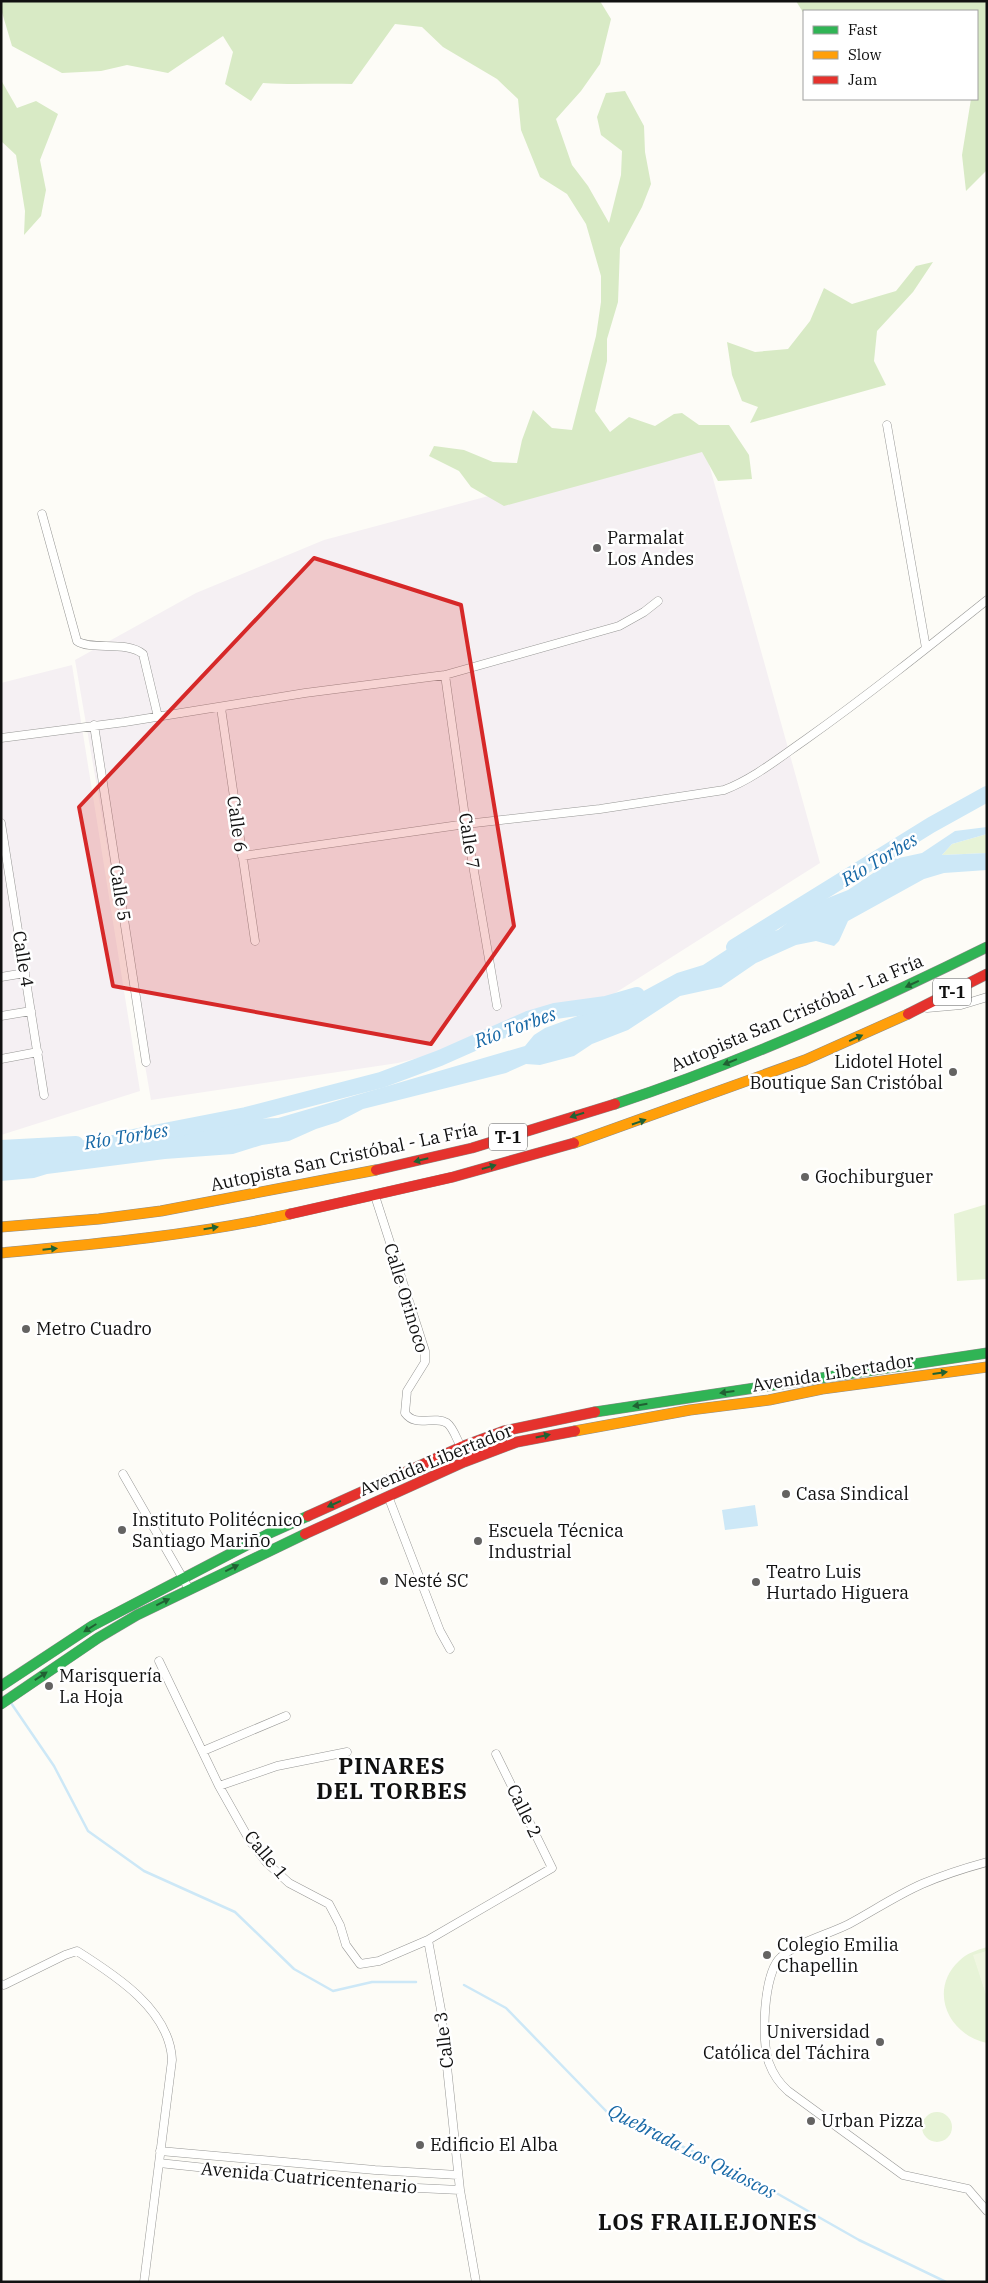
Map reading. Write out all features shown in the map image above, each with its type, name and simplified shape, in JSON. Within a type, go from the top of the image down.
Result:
[{"type":"main road","name":"Autopista San Cristóbal - La Fría","points":[[1,1227],[101,1219],[199,1205],[338,1179],[500,1140],[624,1100],[729,1063],[856,1010],[987,947]]},
{"type":"main road","name":"T-1","points":[[1,1253],[111,1243],[263,1220],[376,1196],[453,1177],[593,1138],[805,1060],[918,1009],[987,974]]},
{"type":"main road","name":"Avenida Libertador","points":[[1,1686],[92,1626],[182,1578],[270,1534],[461,1447],[504,1431],[606,1410],[987,1353]]},
{"type":"main road","name":"Avenida Libertador","points":[[1,1704],[98,1638],[137,1615],[188,1589],[464,1462],[517,1442],[690,1410],[769,1400],[822,1389],[987,1367]]},
{"type":"street","points":[[887,425],[926,648]]},
{"type":"street","points":[[42,514],[77,641],[81,644],[109,645],[138,650],[143,654],[158,717]]},
{"type":"street","points":[[242,856],[466,824],[600,809],[710,793],[730,788],[770,765],[826,726],[987,600]]},
{"type":"street","points":[[1,738],[221,708],[305,693],[445,675],[619,626],[644,612],[658,601]]},
{"type":"street","name":"Calle 7","points":[[445,675],[466,824],[497,1006]]},
{"type":"street","name":"Calle 6","points":[[221,708],[255,941]]},
{"type":"street","name":"Calle 5","points":[[94,725],[146,1062]]},
{"type":"street","name":"Calle 4","points":[[1,823],[44,1095]]},
{"type":"street","points":[[1,977],[25,972]]},
{"type":"street","points":[[918,1009],[961,1005],[987,997]]},
{"type":"street","points":[[1,1016],[31,1011]]},
{"type":"street","points":[[1,1059],[38,1052]]},
{"type":"street","name":"Calle Orinoco","points":[[376,1196],[424,1351],[425,1362],[407,1391],[406,1413],[414,1421],[444,1422],[449,1424],[461,1447]]},
{"type":"street","points":[[123,1474],[188,1589]]},
{"type":"street","points":[[388,1496],[440,1631],[450,1649]]},
{"type":"street","name":"Calle 1","points":[[160,1661],[220,1786],[250,1841],[267,1863],[289,1883],[329,1904],[340,1925],[346,1945],[360,1964],[379,1961],[428,1940]]},
{"type":"street","points":[[204,1751],[286,1716]]},
{"type":"street","points":[[220,1786],[277,1766],[346,1752]]},
{"type":"street","name":"Calle 2","points":[[428,1940],[552,1868],[496,1754]]},
{"type":"street","points":[[987,1862],[921,1884],[849,1923],[799,1946],[780,1958],[772,1973],[766,1999],[764,2030],[768,2062],[780,2083],[788,2091],[903,2175],[968,2189],[987,2211]]},
{"type":"street","name":"Calle 3","points":[[428,1940],[441,2010],[458,2175],[476,2282]]},
{"type":"street","points":[[1,1984],[4,1985],[66,1954],[77,1951],[133,1992],[148,2005],[160,2022],[172,2052],[144,2282]]},
{"type":"street","name":"Avenida Cuatricentenario","points":[[160,2151],[376,2170],[458,2175]]},
{"type":"street","name":"Avenida Cuatricentenario","points":[[159,2163],[384,2187],[460,2190]]},
{"type":"highlighted area","points":[[314,558],[461,605],[514,926],[431,1044],[113,986],[79,807]]},
{"type":"shaded area","points":[[702,439],[820,863],[601,1002],[478,1043],[398,1063],[151,1100],[75,660],[196,593],[324,540]]},
{"type":"shaded area","points":[[72,665],[140,1091],[1,1135],[1,683]]},
{"type":"green space","points":[[1,1],[600,1],[611,19],[600,64],[581,91],[556,119],[572,165],[588,186],[609,223],[621,175],[622,151],[601,135],[597,117],[606,93],[625,91],[644,126],[645,152],[651,184],[642,207],[620,248],[618,302],[607,339],[607,361],[595,411],[610,432],[629,417],[655,426],[674,414],[682,413],[699,425],[729,425],[749,455],[752,479],[718,481],[702,452],[504,506],[471,487],[459,471],[429,456],[434,446],[464,450],[493,462],[517,463],[522,440],[533,410],[552,428],[572,430],[596,336],[601,302],[601,276],[586,224],[567,194],[540,177],[521,130],[518,99],[497,79],[443,47],[422,27],[395,24],[352,84],[263,83],[251,101],[225,84],[233,52],[223,36],[168,73],[127,65],[101,71],[62,73],[12,46],[1,9]]},
{"type":"green space","points":[[796,1],[987,1],[987,170],[966,191],[962,155],[971,100],[978,100],[978,10],[803,10],[803,12]]},
{"type":"green space","points":[[1,80],[17,108],[36,101],[58,114],[40,160],[46,190],[41,216],[24,235],[25,211],[16,155],[1,141]]},
{"type":"green space","points":[[933,262],[913,292],[877,331],[874,361],[886,385],[750,423],[758,407],[742,401],[732,375],[727,342],[755,352],[788,349],[810,321],[824,288],[852,304],[896,291],[916,266]]},
{"type":"green space","points":[[987,834],[987,853],[942,855],[952,844]]},
{"type":"green space","points":[[987,1204],[987,1279],[957,1281],[954,1214]]},
{"type":"green space","points":[[987,1947],[987,1951],[974,1956],[987,1997],[987,2043],[973,2038],[962,2031],[953,2021],[947,2010],[944,1998],[945,1985],[950,1973],[959,1961],[969,1954]]},
{"type":"green space","points":[[987,1951],[987,1997],[973,1955]]},
{"type":"green space","points":[[937,2112],[948,2116],[952,2127],[948,2138],[937,2142],[926,2138],[922,2127],[926,2116]]},
{"type":"water","points":[[987,827],[987,834],[952,844],[942,855],[987,853],[987,870],[944,873],[924,879],[848,921],[839,941],[834,946],[816,941],[796,945],[756,963],[721,987],[680,996],[628,1030],[592,1044],[574,1056],[540,1065],[526,1064],[506,1073],[363,1109],[338,1122],[289,1141],[262,1145],[233,1154],[165,1159],[1,1181],[1,1155],[118,1134],[177,1135],[232,1120],[278,1118],[525,1046],[534,1035],[545,1028],[640,993],[677,973],[703,965],[743,939],[778,930],[810,905],[848,890],[894,859],[922,853],[955,831]]},
{"type":"water","points":[[755,1505],[758,1526],[725,1530],[722,1510]]},
{"type":"waterway","name":"Río Torbes","points":[[734,947],[931,825],[987,794]]},
{"type":"waterway","name":"Río Torbes","points":[[128,1138],[246,1115],[381,1080],[440,1058],[528,1019],[555,1011],[606,1004],[637,995]]},
{"type":"waterway","name":"Río Torbes","points":[[1,1148],[76,1144]]},
{"type":"waterway","name":"Quebrada Los Quioscos","points":[[11,1703],[54,1766],[88,1831],[144,1871],[235,1912],[294,1969],[333,1991],[372,1982],[416,1982]]},
{"type":"waterway","name":"Quebrada Los Quioscos","points":[[464,1985],[506,2008],[606,2111],[750,2178],[859,2240],[946,2282]]},
{"type":"traffic: fast","points":[[615,1104],[757,1052],[850,1012],[987,947]]},
{"type":"traffic: fast","points":[[595,1412],[987,1353]]},
{"type":"traffic: fast","points":[[1,1686],[92,1626],[270,1533],[308,1516]]},
{"type":"traffic: fast","points":[[1,1704],[98,1638],[137,1615],[305,1534]]},
{"type":"traffic: slow","points":[[574,1143],[805,1060],[908,1014]]},
{"type":"traffic: slow","points":[[1,1227],[99,1219],[161,1211],[376,1170]]},
{"type":"traffic: slow","points":[[1,1253],[182,1233],[290,1214]]},
{"type":"traffic: slow","points":[[575,1431],[690,1410],[769,1400],[822,1389],[987,1367]]},
{"type":"traffic: jam","points":[[908,1014],[987,974]]},
{"type":"traffic: jam","points":[[376,1170],[472,1148],[615,1104]]},
{"type":"traffic: jam","points":[[290,1214],[453,1177],[574,1143]]},
{"type":"traffic: jam","points":[[308,1516],[461,1447],[504,1431],[595,1412]]},
{"type":"traffic: jam","points":[[305,1534],[464,1462],[517,1442],[575,1431]]},
{"type":"place","name":"Parmalat Los Andes","points":[[597,548]]},
{"type":"place","name":"Lidotel Hotel Boutique San Cristóbal","points":[[953,1072]]},
{"type":"place","name":"Gochiburguer","points":[[805,1177]]},
{"type":"place","name":"Metro Cuadro","points":[[26,1329]]},
{"type":"place","name":"Casa Sindical","points":[[786,1494]]},
{"type":"place","name":"Instituto Politécnico Santiago Mariño","points":[[122,1530]]},
{"type":"place","name":"Escuela Técnica Industrial","points":[[478,1541]]},
{"type":"place","name":"Nesté SC","points":[[384,1581]]},
{"type":"place","name":"Teatro Luis Hurtado Higuera","points":[[756,1582]]},
{"type":"place","name":"Marisquería La Hoja","points":[[49,1686]]},
{"type":"place","name":"Colegio Emilia Chapellin","points":[[767,1955]]},
{"type":"place","name":"Universidad Católica del Táchira","points":[[880,2042]]},
{"type":"place","name":"Urban Pizza","points":[[811,2121]]},
{"type":"place","name":"Edificio El Alba","points":[[420,2145]]},
{"type":"district","name":"PINARES DEL TORBES","points":[[392,1778]]},
{"type":"district","name":"LOS FRAILEJONES","points":[[708,2222]]}]
